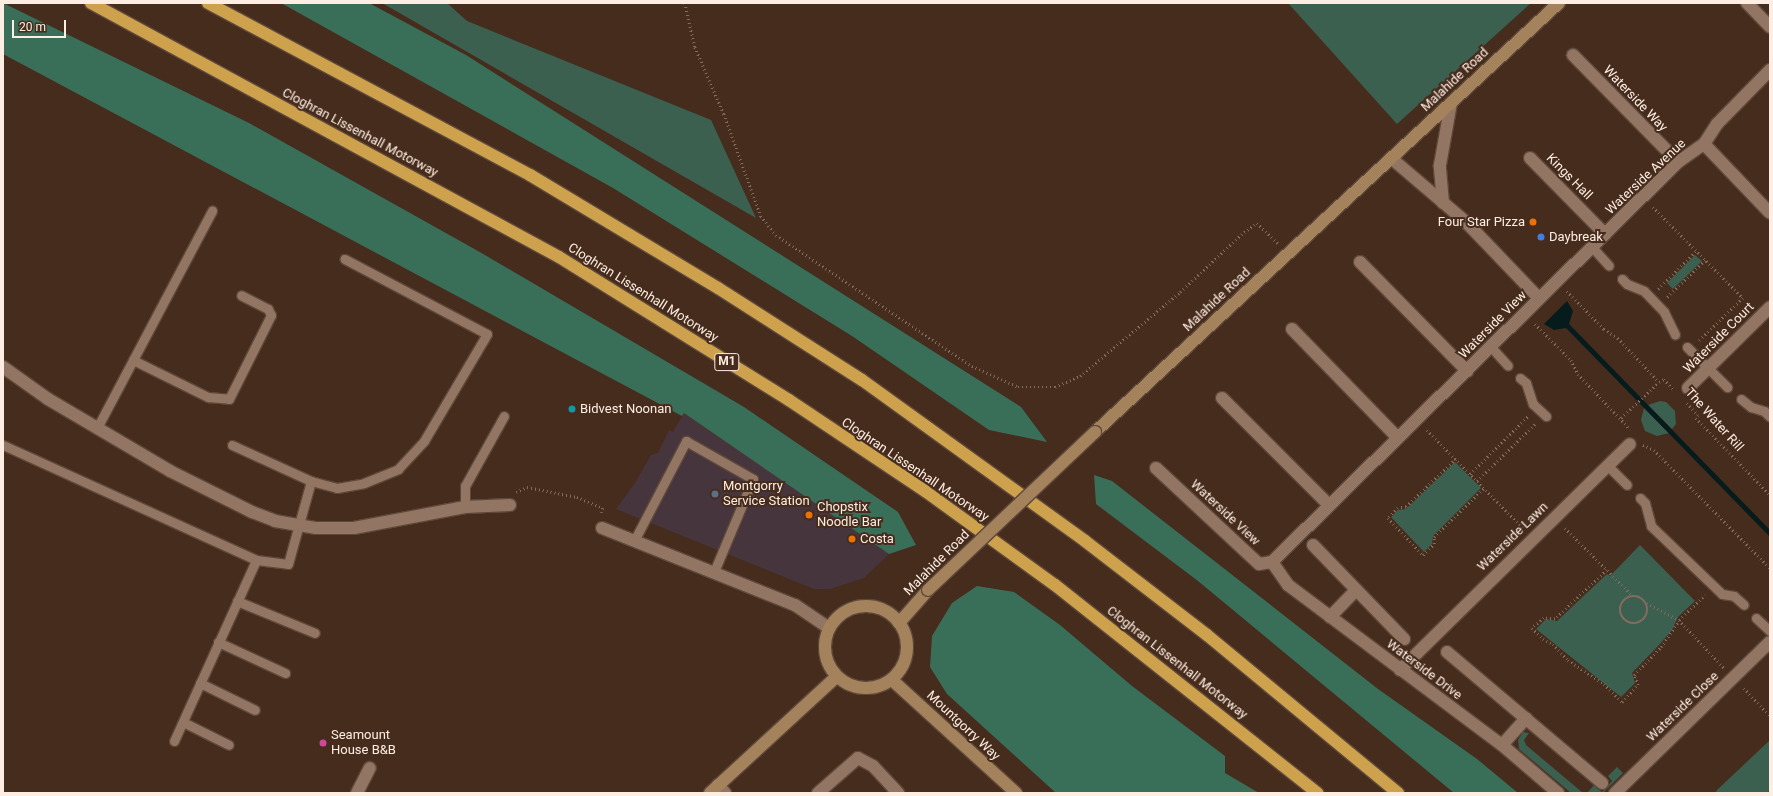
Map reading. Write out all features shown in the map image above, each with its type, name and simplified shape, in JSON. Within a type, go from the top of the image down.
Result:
[{"type":"highway","name":"Cloghran Lissenhall Motorway","points":[[91,3],[559,257],[789,400],[925,492],[1056,585],[1317,793]]},
{"type":"highway","points":[[208,3],[530,176],[718,288],[862,380],[1086,541],[1207,635],[1398,793]]},
{"type":"main road","name":"Malahide Road","points":[[899,623],[928,590],[1095,432],[1559,3]]},
{"type":"main road","points":[[857,607],[880,608],[899,623],[905,634],[906,659],[892,680],[870,689],[852,686],[836,677],[829,666],[825,653],[825,640],[829,628],[836,618],[857,607]]},
{"type":"main road","points":[[718,790],[836,677]]},
{"type":"main road","name":"Mountgorry Way","points":[[892,680],[1016,793]]},
{"type":"street","points":[[1747,3],[1770,27]]},
{"type":"street","name":"Waterside Way","points":[[1573,55],[1678,162]]},
{"type":"street","points":[[1770,70],[1717,124],[1704,144],[1770,213]]},
{"type":"street","points":[[1443,203],[1440,172],[1451,103]]},
{"type":"street","name":"Waterside Avenue","points":[[1539,298],[1678,162],[1704,144]]},
{"type":"street","points":[[1391,158],[1466,222],[1539,298]]},
{"type":"street","name":"Kings Hall","points":[[1530,158],[1605,234]]},
{"type":"street","name":"Waterside View","points":[[1360,262],[1466,371]]},
{"type":"street","name":"Waterside View","points":[[1156,468],[1259,564],[1272,562],[1539,298]]},
{"type":"street","name":"Waterside Court","points":[[1688,388],[1770,307]]},
{"type":"street","points":[[1292,329],[1398,438]]},
{"type":"street","points":[[3,367],[48,399],[170,471],[252,512],[299,526],[354,528],[466,507],[510,505]]},
{"type":"street","points":[[1222,398],[1329,505]]},
{"type":"street","name":"Waterside Lawn","points":[[1400,670],[1417,651],[1532,538],[1630,444]]},
{"type":"street","points":[[602,528],[795,605],[829,628]]},
{"type":"street","name":"Waterside Drive","points":[[1313,545],[1404,639]]},
{"type":"street","name":"Waterside Drive","points":[[1272,562],[1288,585],[1502,745],[1558,793]]},
{"type":"street","points":[[1330,617],[1356,590]]},
{"type":"street","name":"Waterside Close","points":[[1615,793],[1770,642]]},
{"type":"street","name":"Waterside Drive","points":[[1447,652],[1602,783]]},
{"type":"street","points":[[1502,745],[1526,718]]},
{"type":"street","points":[[818,793],[858,758],[873,766],[898,793]]},
{"type":"street","points":[[357,793],[370,768]]},
{"type":"lane","points":[[97,428],[212,211]]},
{"type":"lane","points":[[1592,247],[1609,266]]},
{"type":"lane","points":[[232,445],[311,481],[337,488],[364,483],[398,469],[424,441],[488,334],[345,259]]},
{"type":"lane","points":[[1622,279],[1650,297],[1664,312],[1675,335]]},
{"type":"lane","points":[[133,360],[208,397],[228,399],[271,316],[268,308],[241,295]]},
{"type":"lane","points":[[1491,347],[1508,366]]},
{"type":"lane","points":[[1688,349],[1727,387]]},
{"type":"lane","points":[[1520,378],[1526,383],[1537,407],[1545,416]]},
{"type":"lane","points":[[1741,399],[1751,408],[1764,411],[1770,417]]},
{"type":"lane","points":[[466,507],[465,486],[504,416]]},
{"type":"lane","points":[[634,541],[686,441],[753,478],[714,572]]},
{"type":"lane","points":[[3,445],[256,560],[288,564],[311,481]]},
{"type":"lane","points":[[1607,465],[1627,485]]},
{"type":"lane","points":[[1640,498],[1645,503],[1651,526],[1722,594],[1734,596],[1744,605]]},
{"type":"lane","points":[[174,741],[256,560]]},
{"type":"lane","points":[[238,601],[315,633]]},
{"type":"lane","points":[[1756,618],[1770,631]]},
{"type":"lane","points":[[218,642],[285,673]]},
{"type":"lane","points":[[200,683],[255,710]]},
{"type":"lane","points":[[183,722],[229,744]]},
{"type":"path","points":[[685,3],[695,47],[724,114],[761,216],[776,235],[972,366],[1018,387],[1054,387],[1080,376],[1175,297],[1244,232],[1257,223],[1289,253]]},
{"type":"path","points":[[1643,197],[1743,298],[1688,349]]},
{"type":"path","points":[[1650,297],[1696,251]]},
{"type":"path","points":[[1658,306],[1705,260]]},
{"type":"path","name":"The Water Rill","points":[[1557,280],[1604,329],[1618,338],[1659,382],[1664,379],[1675,390]]},
{"type":"path","points":[[1621,418],[1659,382]]},
{"type":"path","name":"The Water Rill","points":[[1684,401],[1698,415],[1696,418],[1770,495]]},
{"type":"path","points":[[1470,474],[1537,407]]},
{"type":"path","points":[[1477,481],[1545,416]]},
{"type":"path","points":[[1417,419],[1532,538]]},
{"type":"path","points":[[1456,459],[1406,507],[1398,508],[1388,518],[1423,555],[1434,544],[1434,537],[1484,488]]},
{"type":"path","points":[[510,505],[510,495],[527,487],[577,497],[603,508],[596,526],[602,528]]},
{"type":"path","points":[[1554,517],[1633,596]]},
{"type":"path","points":[[1607,570],[1555,619],[1544,618],[1532,628],[1543,639],[1553,644],[1568,660],[1604,684],[1622,702],[1638,685],[1634,675],[1661,647],[1679,620],[1714,586]]},
{"type":"path","points":[[1647,603],[1649,608],[1646,619],[1641,623],[1630,624],[1622,617],[1620,612],[1623,601],[1633,596],[1638,596],[1647,603],[1679,620],[1770,716]]},
{"type":"shaded area","name":"Montgorry Service Station","points":[[684,413],[889,554],[864,578],[830,589],[814,589],[616,509],[635,483],[651,455],[658,453],[669,430],[673,432]]},
{"type":"green space","points":[[3,3],[249,123],[478,251],[744,407],[898,512],[916,545],[889,554],[684,413],[682,416],[3,54]]},
{"type":"green space","points":[[281,3],[369,3],[466,55],[1021,407],[1047,442],[989,430],[852,336],[613,188]]},
{"type":"green space","points":[[382,3],[447,3],[467,21],[711,120],[756,218]]},
{"type":"green space","points":[[1288,3],[1531,3],[1397,124]]},
{"type":"green space","points":[[1695,255],[1702,261],[1673,289],[1667,283]]},
{"type":"green space","points":[[1660,401],[1666,402],[1675,411],[1676,424],[1672,429],[1648,405]]},
{"type":"green space","points":[[1644,408],[1669,433],[1657,436],[1645,431],[1641,420]]},
{"type":"green space","points":[[1455,462],[1481,488],[1433,536],[1432,544],[1424,552],[1391,517],[1398,510],[1406,509]]},
{"type":"green space","points":[[1094,475],[1112,481],[1378,689],[1477,759],[1518,793],[1454,793],[1198,581],[1096,504]]},
{"type":"green space","points":[[1640,545],[1695,601],[1678,617],[1672,630],[1632,673],[1635,683],[1621,697],[1536,629],[1546,619],[1557,621],[1607,574],[1610,576]]},
{"type":"green space","points":[[977,586],[1014,592],[1060,625],[1132,686],[1225,756],[1225,773],[1259,793],[1056,793],[947,694],[930,667],[932,636],[952,603]]},
{"type":"green space","points":[[1523,732],[1529,733],[1524,740],[1526,745],[1583,793],[1571,793],[1519,749],[1518,740]]},
{"type":"green space","points":[[1770,740],[1770,790],[1767,793],[1718,793],[1716,791]]},
{"type":"green space","points":[[1617,767],[1623,773],[1603,793],[1587,793],[1594,785],[1602,792],[1612,781],[1608,776]]},
{"type":"water","points":[[1567,301],[1573,311],[1569,324],[1770,530],[1770,537],[1566,328],[1554,330],[1544,324]]},
{"type":"place","name":"Four Star Pizza","points":[[1533,222]]},
{"type":"place","name":"Daybreak","points":[[1541,237]]},
{"type":"place","name":"Bidvest Noonan","points":[[572,409]]},
{"type":"place","name":"Montgorry Service Station","points":[[715,494]]},
{"type":"place","name":"Chopstix Noodle Bar","points":[[809,515]]},
{"type":"place","name":"Costa","points":[[852,539]]},
{"type":"place","name":"Seamount House B&B","points":[[323,743]]}]
